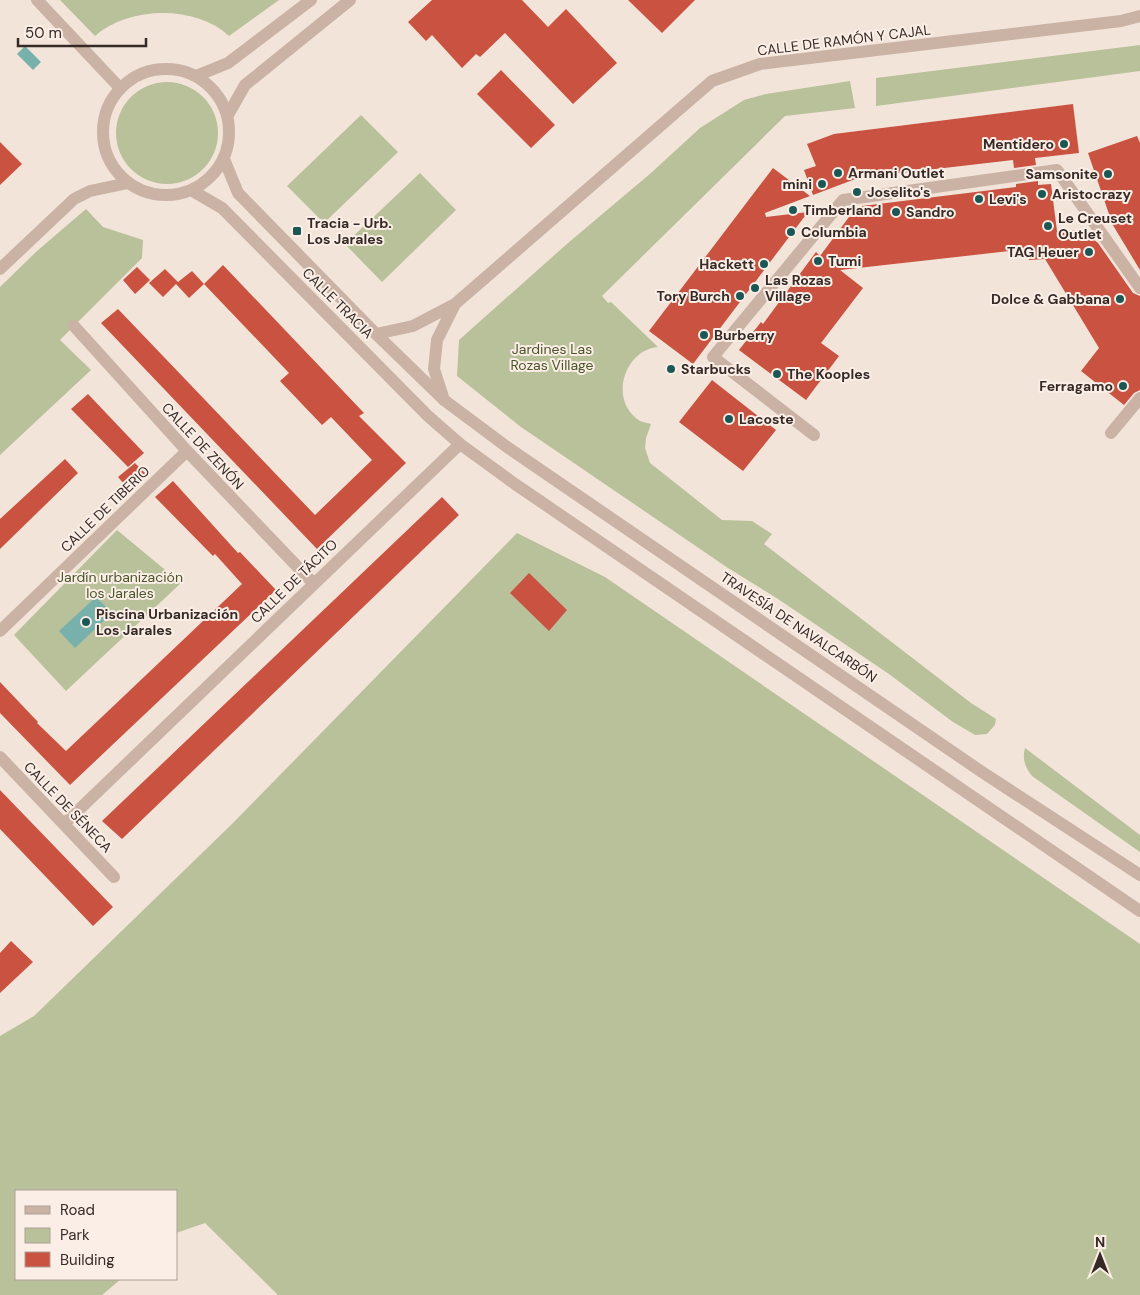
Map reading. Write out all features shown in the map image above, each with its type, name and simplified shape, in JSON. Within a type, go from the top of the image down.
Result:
[{"type":"street","points":[[37,0],[120,88]]},
{"type":"street","points":[[196,76],[228,63],[311,0]]},
{"type":"street","points":[[228,115],[245,85],[350,0]]},
{"type":"street","name":"CALLE DE RAMÓN Y CAJAL","points":[[376,334],[413,326],[455,304],[712,81],[760,64],[1121,21],[1140,16]]},
{"type":"street","points":[[170,69],[196,76],[210,86],[221,99],[228,115],[230,138],[224,159],[210,178],[191,190],[175,195],[159,195],[143,191],[128,183],[116,170],[107,155],[103,137],[104,120],[110,103],[120,88],[131,79],[143,73],[170,69]]},
{"type":"street","name":"CALLE TRACIA","points":[[224,159],[238,194],[444,400]]},
{"type":"street","points":[[814,436],[713,357],[843,200],[1057,170],[1140,288]]},
{"type":"street","points":[[0,269],[74,199],[90,191],[128,183]]},
{"type":"street","name":"CALLE TRACIA","points":[[191,190],[222,208],[428,416],[460,444]]},
{"type":"street","name":"CALLE DE RAMÓN Y CAJAL","points":[[444,400],[434,369],[436,340],[455,304]]},
{"type":"street","name":"CALLE DE ZENÓN","points":[[74,326],[187,451],[313,583]]},
{"type":"street","points":[[1111,434],[1140,398]]},
{"type":"street","name":"TRAVESÍA DE NAVALCARBÓN","points":[[444,400],[508,447],[982,772],[1140,876]]},
{"type":"street","points":[[460,444],[515,484],[1140,911]]},
{"type":"street","name":"CALLE DE TÁCITO","points":[[64,824],[460,444]]},
{"type":"street","name":"CALLE DE TIBERIO","points":[[0,631],[187,451]]},
{"type":"street","name":"CALLE DE SÉNECA","points":[[0,757],[114,877]]},
{"type":"green space","points":[[60,0],[279,0],[229,36],[215,26],[199,19],[181,14],[162,13],[126,19],[109,26],[95,36]]},
{"type":"green space","points":[[1140,45],[1140,71],[876,106],[876,78]]},
{"type":"green space","name":"Jardines Las Rozas Village","points":[[850,81],[855,108],[785,116],[602,296],[608,303],[611,302],[658,347],[646,350],[636,357],[629,366],[624,378],[623,390],[630,412],[640,421],[651,424],[645,448],[650,463],[722,520],[752,521],[772,534],[764,544],[971,703],[996,719],[995,725],[987,734],[975,735],[953,722],[889,674],[778,599],[728,568],[521,427],[457,376],[459,340],[700,128],[744,100],[766,94]]},
{"type":"green space","points":[[167,82],[186,86],[203,97],[214,114],[218,133],[214,152],[203,169],[186,180],[167,184],[148,180],[131,169],[120,152],[116,133],[120,114],[131,97],[148,86]]},
{"type":"green space","points":[[361,115],[398,152],[324,223],[287,186]]},
{"type":"green space","points":[[420,173],[456,210],[382,282],[345,244]]},
{"type":"green space","points":[[86,209],[103,227],[143,240],[142,258],[60,340],[91,370],[0,455],[0,287],[37,251]]},
{"type":"green space","name":"Jardín urbanización los Jarales","points":[[117,530],[181,583],[66,691],[14,635]]},
{"type":"green space","points":[[517,533],[605,577],[1140,944],[1140,1295],[278,1295],[205,1223],[178,1232],[178,1190],[15,1190],[15,1280],[120,1280],[102,1295],[0,1295],[0,1036],[34,1016],[232,824]]},
{"type":"green space","points":[[1025,748],[1140,835],[1140,852],[1032,776],[1025,763]]},
{"type":"water","points":[[25,46],[41,62],[33,70],[17,54]]},
{"type":"water","name":"Piscina Urbanización Los Jarales","points":[[96,597],[112,613],[75,648],[59,631]]},
{"type":"building","points":[[432,0],[522,0],[548,27],[566,9],[617,63],[573,104],[505,33],[480,57],[476,54],[462,68],[432,35],[426,41],[408,22]]},
{"type":"building","points":[[628,0],[695,0],[662,33]]},
{"type":"building","points":[[501,70],[555,125],[531,148],[477,94]]},
{"type":"building","points":[[1073,104],[1079,153],[1035,158],[1036,165],[1014,168],[1013,160],[858,178],[813,195],[804,170],[816,166],[807,144],[834,134]]},
{"type":"building","points":[[1137,136],[1140,143],[1140,270],[1108,217],[1110,217],[1088,153]]},
{"type":"building","points":[[0,142],[22,164],[0,185]]},
{"type":"building","points":[[773,168],[810,196],[765,213],[766,217],[808,212],[693,364],[649,331]]},
{"type":"building","points":[[1038,181],[1038,185],[1051,184],[1057,231],[1076,230],[1084,232],[1098,243],[1133,293],[1140,296],[1140,390],[1134,393],[1124,405],[1081,371],[1099,348],[1045,259],[1029,260],[1028,249],[840,270],[863,288],[821,343],[839,356],[806,400],[739,350],[761,322],[763,324],[816,252],[820,256],[849,217],[863,216],[862,206],[1016,187],[1016,184]]},
{"type":"building","points":[[223,265],[364,413],[359,416],[406,463],[317,549],[101,323],[118,309],[315,515],[372,460],[331,417],[322,425],[280,381],[289,373],[204,284]]},
{"type":"building","points":[[137,267],[150,280],[135,294],[123,280]]},
{"type":"building","points":[[165,269],[178,282],[192,271],[204,284],[189,298],[176,284],[163,297],[149,283]]},
{"type":"building","points":[[712,380],[776,430],[743,471],[679,422]]},
{"type":"building","points":[[88,394],[144,453],[128,467],[71,409]]},
{"type":"building","points":[[65,459],[78,473],[0,549],[0,519]]},
{"type":"building","points":[[135,463],[147,475],[131,492],[118,477]]},
{"type":"building","points":[[173,481],[238,553],[240,552],[276,590],[70,785],[0,713],[0,682],[37,723],[66,751],[242,584],[215,554],[213,556],[155,497]]},
{"type":"building","points":[[442,497],[459,515],[122,839],[102,821]]},
{"type":"building","points":[[529,573],[567,610],[549,631],[510,593]]},
{"type":"building","points":[[0,790],[113,907],[93,926],[0,829]]},
{"type":"building","points":[[11,941],[33,962],[0,993],[0,953]]},
{"type":"place","name":"Mentidero","points":[[1064,144]]},
{"type":"place","name":"Armani Outlet","points":[[838,173]]},
{"type":"place","name":"Samsonite","points":[[1108,174]]},
{"type":"place","name":"mini","points":[[822,184]]},
{"type":"place","name":"Joselito's","points":[[857,192]]},
{"type":"place","name":"Aristocrazy","points":[[1042,194]]},
{"type":"place","name":"Levi's","points":[[979,199]]},
{"type":"place","name":"Timberland","points":[[793,210]]},
{"type":"place","name":"Sandro","points":[[896,212]]},
{"type":"place","name":"Le Creuset Outlet","points":[[1048,226]]},
{"type":"place","name":"Tracia - Urb. Los Jarales","points":[[297,231]]},
{"type":"place","name":"Columbia","points":[[791,232]]},
{"type":"place","name":"TAG Heuer","points":[[1089,252]]},
{"type":"place","name":"Tumi","points":[[818,261]]},
{"type":"place","name":"Hackett","points":[[764,264]]},
{"type":"place","name":"Las Rozas Village","points":[[755,288]]},
{"type":"place","name":"Tory Burch","points":[[740,296]]},
{"type":"place","name":"Dolce & Gabbana","points":[[1120,299]]},
{"type":"place","name":"Burberry","points":[[704,335]]},
{"type":"place","name":"Starbucks","points":[[671,369]]},
{"type":"place","name":"The Kooples","points":[[777,374]]},
{"type":"place","name":"Ferragamo","points":[[1123,386]]},
{"type":"place","name":"Lacoste","points":[[729,419]]},
{"type":"place","name":"Piscina Urbanización Los Jarales","points":[[86,622]]}]
